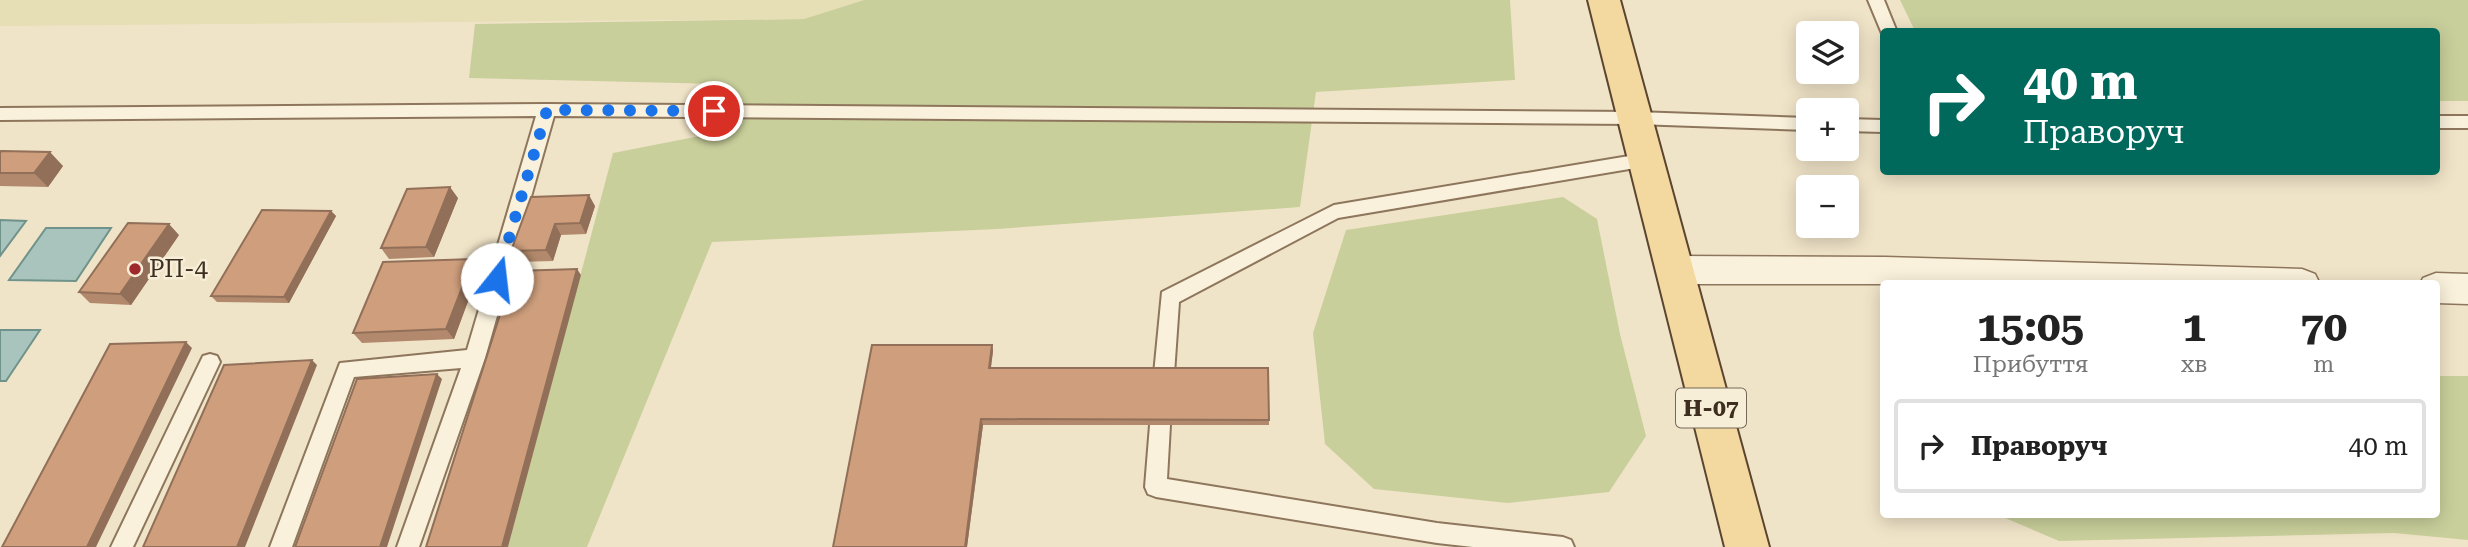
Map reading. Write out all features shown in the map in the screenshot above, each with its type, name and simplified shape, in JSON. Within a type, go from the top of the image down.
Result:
[{"type":"main road","name":"Н-07","points":[[1604,0],[1748,547]]},
{"type":"street","points":[[1675,270],[1885,271],[2174,280]]},
{"type":"street","points":[[2440,288],[2468,289]]},
{"type":"lane","points":[[1877,0],[1888,28]]},
{"type":"lane","points":[[408,547],[475,358],[547,110]]},
{"type":"lane","points":[[0,114],[547,110],[1636,118],[1796,124]]},
{"type":"lane","points":[[2440,122],[2468,122]]},
{"type":"lane","points":[[1859,125],[1880,126]]},
{"type":"lane","points":[[1164,373],[1169,298],[1334,212],[1647,160]]},
{"type":"lane","points":[[281,547],[347,369],[475,358]]},
{"type":"lane","points":[[122,547],[210,362]]},
{"type":"lane","points":[[1160,425],[1156,486],[1437,533],[1563,547]]},
{"type":"shaded area","points":[[0,0],[864,0],[804,19],[0,26]]},
{"type":"green space","points":[[864,0],[1510,0],[1515,80],[1316,92],[1300,207],[997,229],[712,242],[587,547],[508,547],[613,153],[700,136],[719,84],[469,78],[475,24],[804,19]]},
{"type":"green space","points":[[1900,0],[2468,0],[2468,101],[2440,101],[2440,28],[1914,28]]},
{"type":"green space","points":[[1563,197],[1597,219],[1620,334],[1646,436],[1609,492],[1508,503],[1374,489],[1325,444],[1313,333],[1346,230]]},
{"type":"green space","points":[[2440,376],[2468,376],[2468,540],[2394,533],[2059,541],[2005,518],[2440,518]]},
{"type":"water","points":[[0,220],[26,221],[0,256]]},
{"type":"water","points":[[46,228],[111,228],[76,281],[9,280]]},
{"type":"water","points":[[0,330],[40,330],[6,381],[0,381]]},
{"type":"building","points":[[1,151],[50,152],[34,173],[0,173]]},
{"type":"building","points":[[450,187],[426,247],[381,248],[407,189]]},
{"type":"building","points":[[589,195],[580,223],[555,224],[546,250],[511,251],[531,197]]},
{"type":"building","points":[[262,210],[331,211],[284,297],[211,296]]},
{"type":"building","points":[[128,223],[169,224],[120,294],[79,292]]},
{"type":"building","points":[[473,259],[446,329],[353,333],[383,262]]},
{"type":"building","points":[[577,269],[502,547],[426,547],[514,271]]},
{"type":"building","points":[[186,342],[87,547],[2,547],[110,344]]},
{"type":"building","points":[[872,345],[992,345],[989,368],[1268,368],[1269,420],[981,419],[965,547],[833,547]]},
{"type":"building","points":[[312,360],[237,547],[143,547],[224,365]]},
{"type":"building","points":[[437,374],[380,547],[295,547],[357,379]]},
{"type":"place","name":"РП-4","points":[[135,269]]},
{"type":"route","points":[[497,279],[547,110],[714,111]]}]
